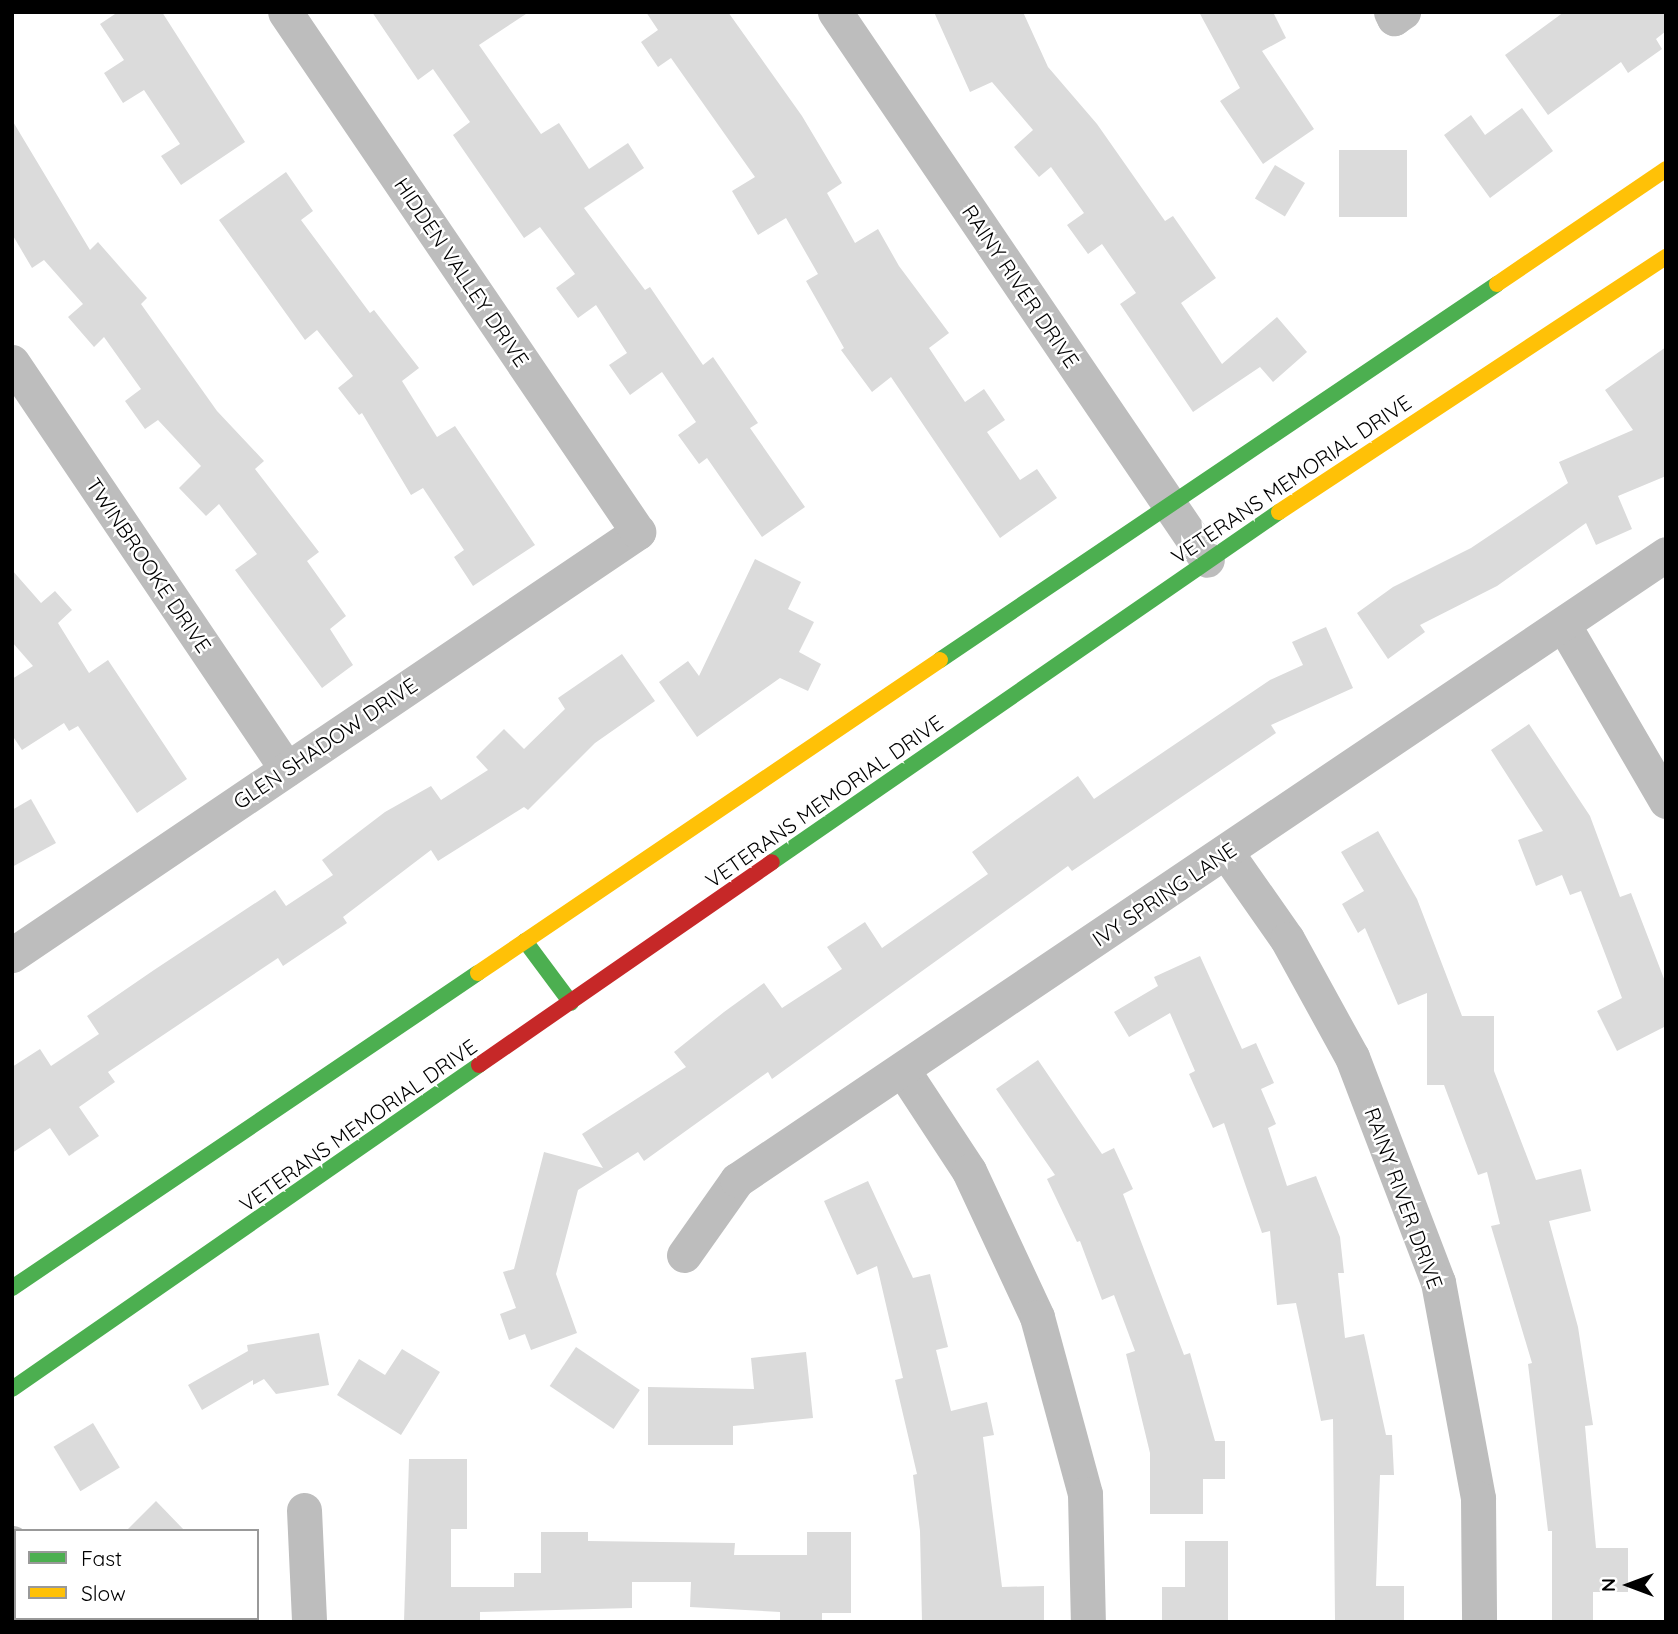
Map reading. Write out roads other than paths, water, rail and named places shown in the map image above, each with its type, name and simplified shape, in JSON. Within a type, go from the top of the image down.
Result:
[{"type":"main road","points":[[12,1288],[1168,504],[1666,170]]},
{"type":"main road","name":"VETERANS MEMORIAL DRIVE","points":[[12,1389],[1207,560],[1666,257]]},
{"type":"main road","points":[[525,941],[571,1003]]},
{"type":"street","name":"HIDDEN VALLEY DRIVE","points":[[285,12],[638,532]]},
{"type":"street","name":"RAINY RIVER DRIVE","points":[[835,12],[1207,560]]},
{"type":"street","name":"TWINBROOKE DRIVE","points":[[12,362],[287,769]]},
{"type":"street","name":"GLEN SHADOW DRIVE","points":[[12,955],[638,532]]},
{"type":"street","name":"IVY SPRING LANE","points":[[684,1255],[737,1180],[904,1072],[1666,554]]},
{"type":"street","points":[[1563,624],[1666,801]]},
{"type":"street","name":"RAINY RIVER DRIVE","points":[[1226,852],[1287,939],[1352,1057],[1438,1282],[1478,1498],[1479,1622]]},
{"type":"street","points":[[904,1072],[969,1171],[1037,1317],[1085,1494],[1088,1622]]},
{"type":"street","points":[[304,1510],[309,1622]]}]
